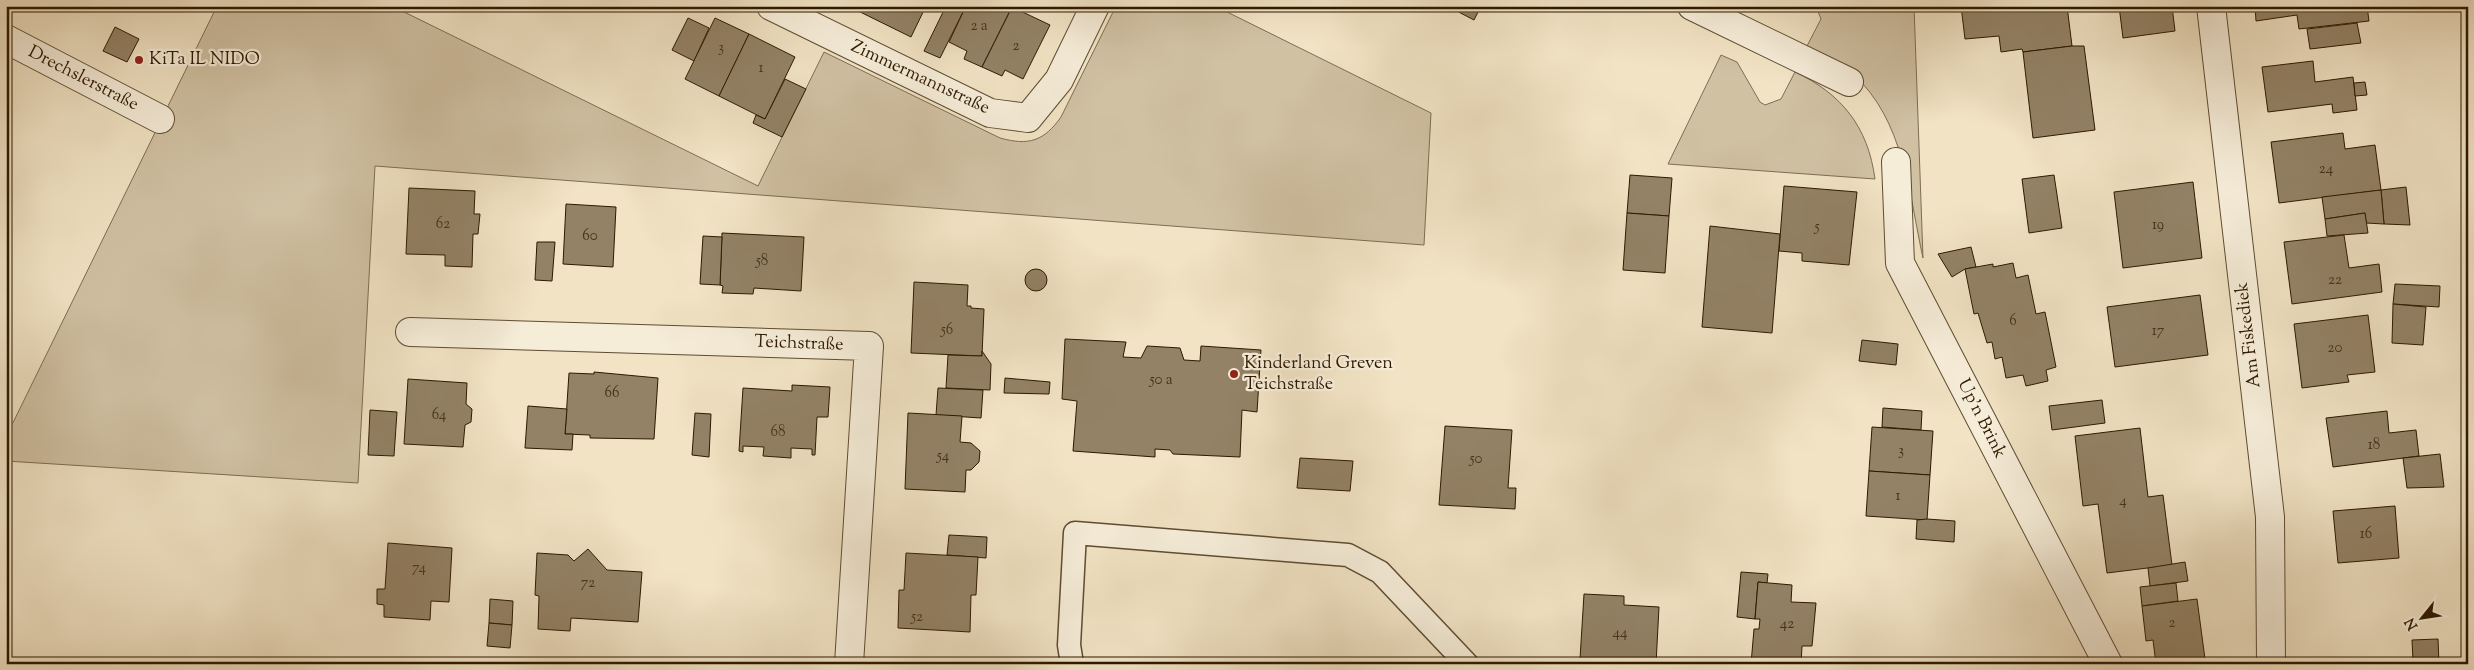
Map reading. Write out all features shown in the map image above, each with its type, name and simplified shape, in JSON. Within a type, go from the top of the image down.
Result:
[{"type":"street","name":"Zimmermannstraße","points":[[771,6],[990,113],[1028,118],[1059,80],[1095,6]]},
{"type":"street","points":[[1692,6],[1849,82]]},
{"type":"street","name":"Am Fiskediek","points":[[2211,6],[2270,517],[2271,664]]},
{"type":"street","name":"Drechslerstraße","points":[[6,39],[160,118]]},
{"type":"street","name":"Up'n Brink","points":[[1896,162],[1900,263],[2108,664]]},
{"type":"street","name":"Teichstraße","points":[[410,332],[869,346],[849,664]]},
{"type":"lane","points":[[1072,664],[1069,645],[1075,533],[1348,555],[1380,572],[1467,664]]},
{"type":"shaded area","points":[[217,6],[392,6],[758,186],[824,52],[1000,138],[1028,141],[1035,140],[1048,132],[1061,117],[1116,6],[1215,6],[1431,113],[1424,245],[375,166],[358,483],[6,461],[6,437]]},
{"type":"shaded area","points":[[1816,6],[1914,6],[1923,258],[1902,159],[1883,113],[1870,92],[1853,74],[1837,62],[1807,46],[1821,19]]},
{"type":"shaded area","points":[[1721,55],[1737,62],[1760,102],[1765,105],[1781,99],[1795,72],[1826,91],[1850,114],[1859,128],[1866,143],[1875,179],[1668,164]]},
{"type":"building","points":[[848,6],[926,6],[911,37]]},
{"type":"building","points":[[946,6],[956,6],[964,10],[940,58],[924,51]]},
{"type":"building","points":[[966,6],[1012,7],[982,67],[964,59],[967,51],[949,42]]},
{"type":"building","points":[[1447,6],[1481,6],[1474,20]]},
{"type":"building","points":[[1961,6],[2067,6],[2072,46],[2023,52],[2022,49],[2001,52],[1999,36],[1965,39]]},
{"type":"building","points":[[2119,6],[2172,6],[2175,31],[2123,38]]},
{"type":"building","points":[[2255,6],[2367,6],[2369,21],[2299,29],[2297,15],[2256,21]]},
{"type":"building","points":[[1012,7],[1050,25],[1023,79],[1005,70],[1002,76],[982,67]]},
{"type":"building","points":[[688,18],[709,28],[694,61],[672,50]]},
{"type":"building","points":[[715,18],[749,34],[719,96],[685,79]]},
{"type":"building","points":[[2357,23],[2361,43],[2310,49],[2307,29]]},
{"type":"building","points":[[115,27],[139,39],[127,62],[103,51]]},
{"type":"building","points":[[749,34],[795,57],[765,119],[719,96]]},
{"type":"building","points":[[2084,46],[2095,130],[2033,138],[2023,52]]},
{"type":"building","points":[[2313,61],[2315,82],[2353,77],[2357,110],[2333,113],[2332,104],[2268,112],[2262,67]]},
{"type":"building","points":[[785,79],[806,89],[782,137],[753,123],[756,115],[765,119]]},
{"type":"building","points":[[2365,82],[2367,95],[2355,96],[2354,83]]},
{"type":"building","points":[[2343,133],[2345,149],[2375,145],[2381,190],[2279,203],[2271,142]]},
{"type":"building","points":[[1630,175],[1672,178],[1669,216],[1627,213]]},
{"type":"building","points":[[2054,175],[2062,228],[2029,233],[2022,179]]},
{"type":"building","points":[[2193,182],[2202,258],[2123,268],[2114,192]]},
{"type":"building","points":[[1784,186],[1857,192],[1849,265],[1802,261],[1802,253],[1779,251]]},
{"type":"building","points":[[2406,187],[2410,225],[2384,224],[2381,190]]},
{"type":"building","points":[[409,188],[475,191],[474,214],[480,214],[478,234],[473,234],[472,267],[445,266],[445,255],[406,254]]},
{"type":"building","points":[[2381,190],[2384,224],[2366,223],[2365,213],[2325,219],[2322,197]]},
{"type":"building","points":[[566,204],[616,207],[613,267],[563,264]]},
{"type":"building","points":[[1627,213],[1669,216],[1665,273],[1623,270]]},
{"type":"building","points":[[2365,213],[2368,233],[2327,236],[2325,219]]},
{"type":"building","points":[[1710,226],[1780,234],[1772,333],[1702,327]]},
{"type":"building","points":[[722,233],[804,237],[801,291],[754,288],[753,294],[722,293],[723,286],[720,285]]},
{"type":"building","points":[[2344,235],[2349,268],[2379,264],[2382,292],[2292,304],[2284,242]]},
{"type":"building","points":[[703,236],[722,237],[720,285],[700,284]]},
{"type":"building","points":[[537,242],[555,242],[552,281],[535,280]]},
{"type":"building","points":[[1971,247],[1976,267],[1965,269],[1952,277],[1938,254]]},
{"type":"building","points":[[2013,263],[2016,278],[2028,275],[2036,314],[2045,312],[2056,367],[2046,370],[2048,381],[2026,386],[2023,375],[2006,378],[2002,357],[1995,359],[1992,342],[1987,343],[1978,313],[1974,314],[1965,269]]},
{"type":"building","points":[[1036,269],[1044,272],[1047,280],[1044,288],[1036,291],[1028,288],[1025,280],[1028,272]]},
{"type":"building","points":[[914,282],[968,285],[967,306],[984,309],[982,356],[911,353]]},
{"type":"building","points":[[2395,284],[2440,286],[2439,307],[2393,304]]},
{"type":"building","points":[[2200,295],[2208,355],[2115,367],[2107,307]]},
{"type":"building","points":[[2393,304],[2426,307],[2423,345],[2392,343]]},
{"type":"building","points":[[2368,315],[2375,372],[2347,375],[2349,382],[2302,388],[2294,324]]},
{"type":"building","points":[[1065,339],[1126,342],[1123,357],[1141,358],[1147,346],[1180,348],[1184,360],[1200,361],[1201,346],[1261,350],[1257,412],[1242,410],[1240,457],[1173,454],[1170,450],[1155,449],[1155,457],[1073,451],[1077,401],[1062,399]]},
{"type":"building","points":[[1862,340],[1898,344],[1896,365],[1859,361]]},
{"type":"building","points":[[982,351],[991,364],[990,390],[946,388],[948,355],[982,356]]},
{"type":"building","points":[[594,372],[658,378],[654,439],[590,438],[590,435],[565,434],[569,373],[594,374]]},
{"type":"building","points":[[1005,378],[1050,382],[1049,394],[1004,393]]},
{"type":"building","points":[[408,379],[467,383],[466,404],[472,409],[471,422],[465,425],[463,447],[404,444]]},
{"type":"building","points":[[792,385],[830,387],[828,417],[817,417],[815,455],[812,455],[812,449],[791,448],[791,458],[763,456],[764,447],[743,446],[743,452],[739,451],[743,388],[792,391]]},
{"type":"building","points":[[938,388],[983,390],[981,418],[936,415]]},
{"type":"building","points":[[2102,400],[2105,423],[2052,430],[2049,406]]},
{"type":"building","points":[[528,406],[567,409],[565,434],[573,434],[572,450],[525,448]]},
{"type":"building","points":[[1883,408],[1922,411],[1921,430],[1882,427]]},
{"type":"building","points":[[370,410],[397,412],[394,456],[368,455]]},
{"type":"building","points":[[2387,411],[2389,433],[2416,430],[2419,456],[2333,467],[2326,418]]},
{"type":"building","points":[[695,413],[711,414],[709,457],[692,455]]},
{"type":"building","points":[[908,413],[962,416],[960,442],[971,443],[980,451],[979,462],[971,470],[966,470],[965,492],[905,489]]},
{"type":"building","points":[[1445,426],[1512,430],[1508,488],[1516,488],[1515,509],[1439,505]]},
{"type":"building","points":[[1872,427],[1933,431],[1930,475],[1869,471]]},
{"type":"building","points":[[2140,428],[2148,497],[2163,495],[2172,565],[2107,573],[2098,504],[2083,506],[2075,436]]},
{"type":"building","points":[[2440,454],[2444,487],[2407,488],[2403,458]]},
{"type":"building","points":[[1300,458],[1353,461],[1350,491],[1297,488]]},
{"type":"building","points":[[1869,471],[1930,475],[1927,520],[1866,516]]},
{"type":"building","points":[[2395,506],[2399,558],[2338,563],[2333,511]]},
{"type":"building","points":[[1917,520],[1955,521],[1954,542],[1916,539]]},
{"type":"building","points":[[949,535],[987,537],[986,558],[947,555]]},
{"type":"building","points":[[388,543],[452,548],[449,602],[431,601],[430,620],[384,617],[384,605],[377,604],[377,589],[385,589]]},
{"type":"building","points":[[588,549],[607,570],[642,572],[638,622],[571,618],[570,631],[538,629],[539,596],[535,595],[537,553],[568,555],[574,561]]},
{"type":"building","points":[[906,553],[978,557],[976,595],[971,595],[970,632],[898,628],[899,590],[904,590]]},
{"type":"building","points":[[2185,562],[2188,581],[2150,586],[2148,568]]},
{"type":"building","points":[[1741,572],[1768,574],[1767,583],[1758,582],[1755,619],[1737,617]]},
{"type":"building","points":[[1758,582],[1792,585],[1791,602],[1816,603],[1812,646],[1802,646],[1801,664],[1751,664],[1754,629],[1759,629],[1760,619],[1755,619]]},
{"type":"building","points":[[2176,583],[2178,601],[2142,606],[2140,587]]},
{"type":"building","points":[[1584,594],[1624,596],[1624,605],[1659,607],[1656,664],[1615,664],[1615,660],[1580,659]]},
{"type":"building","points":[[490,599],[513,601],[512,625],[489,623]]},
{"type":"building","points":[[2197,599],[2205,659],[2156,664],[2153,640],[2146,641],[2142,606]]},
{"type":"building","points":[[489,623],[512,625],[510,648],[487,646]]},
{"type":"building","points":[[2438,639],[2439,664],[2415,664],[2415,661],[2413,661],[2412,640]]},
{"type":"building","points":[[2415,661],[2415,664],[2383,664],[2385,662]]},
{"type":"place","name":"KiTa IL NIDO","points":[[139,60]]},
{"type":"place","name":"Kinderland Greven Teichstraße","points":[[1234,374]]}]
